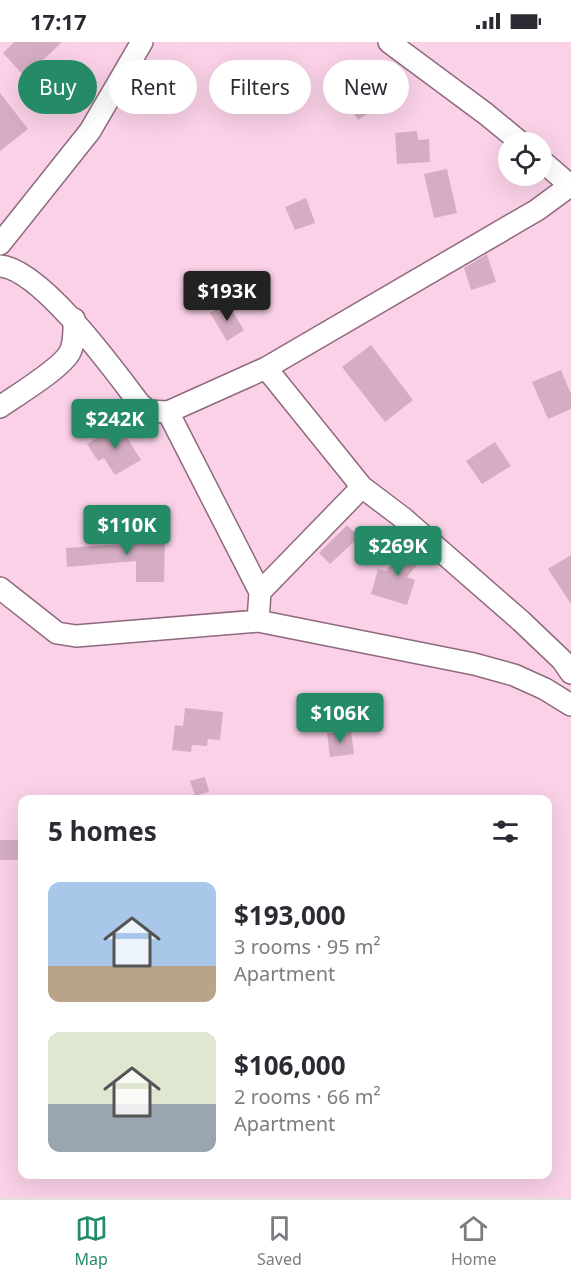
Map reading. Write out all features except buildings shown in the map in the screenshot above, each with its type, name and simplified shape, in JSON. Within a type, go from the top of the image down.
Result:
[{"type":"street","points":[[0,244],[90,132],[142,42]]},
{"type":"street","points":[[389,42],[508,132]]},
{"type":"street","points":[[0,266],[20,273],[74,319],[139,403],[148,411],[168,412],[266,368],[537,210],[571,185],[552,169]]},
{"type":"street","points":[[0,407],[60,364],[70,353],[73,344],[74,319]]},
{"type":"street","points":[[266,368],[362,487],[402,518],[521,621],[562,660],[571,673]]},
{"type":"street","points":[[168,412],[260,592],[258,621]]},
{"type":"street","points":[[260,592],[362,487]]},
{"type":"street","points":[[0,588],[57,633],[76,636],[258,621],[440,656],[514,675],[571,705]]}]
